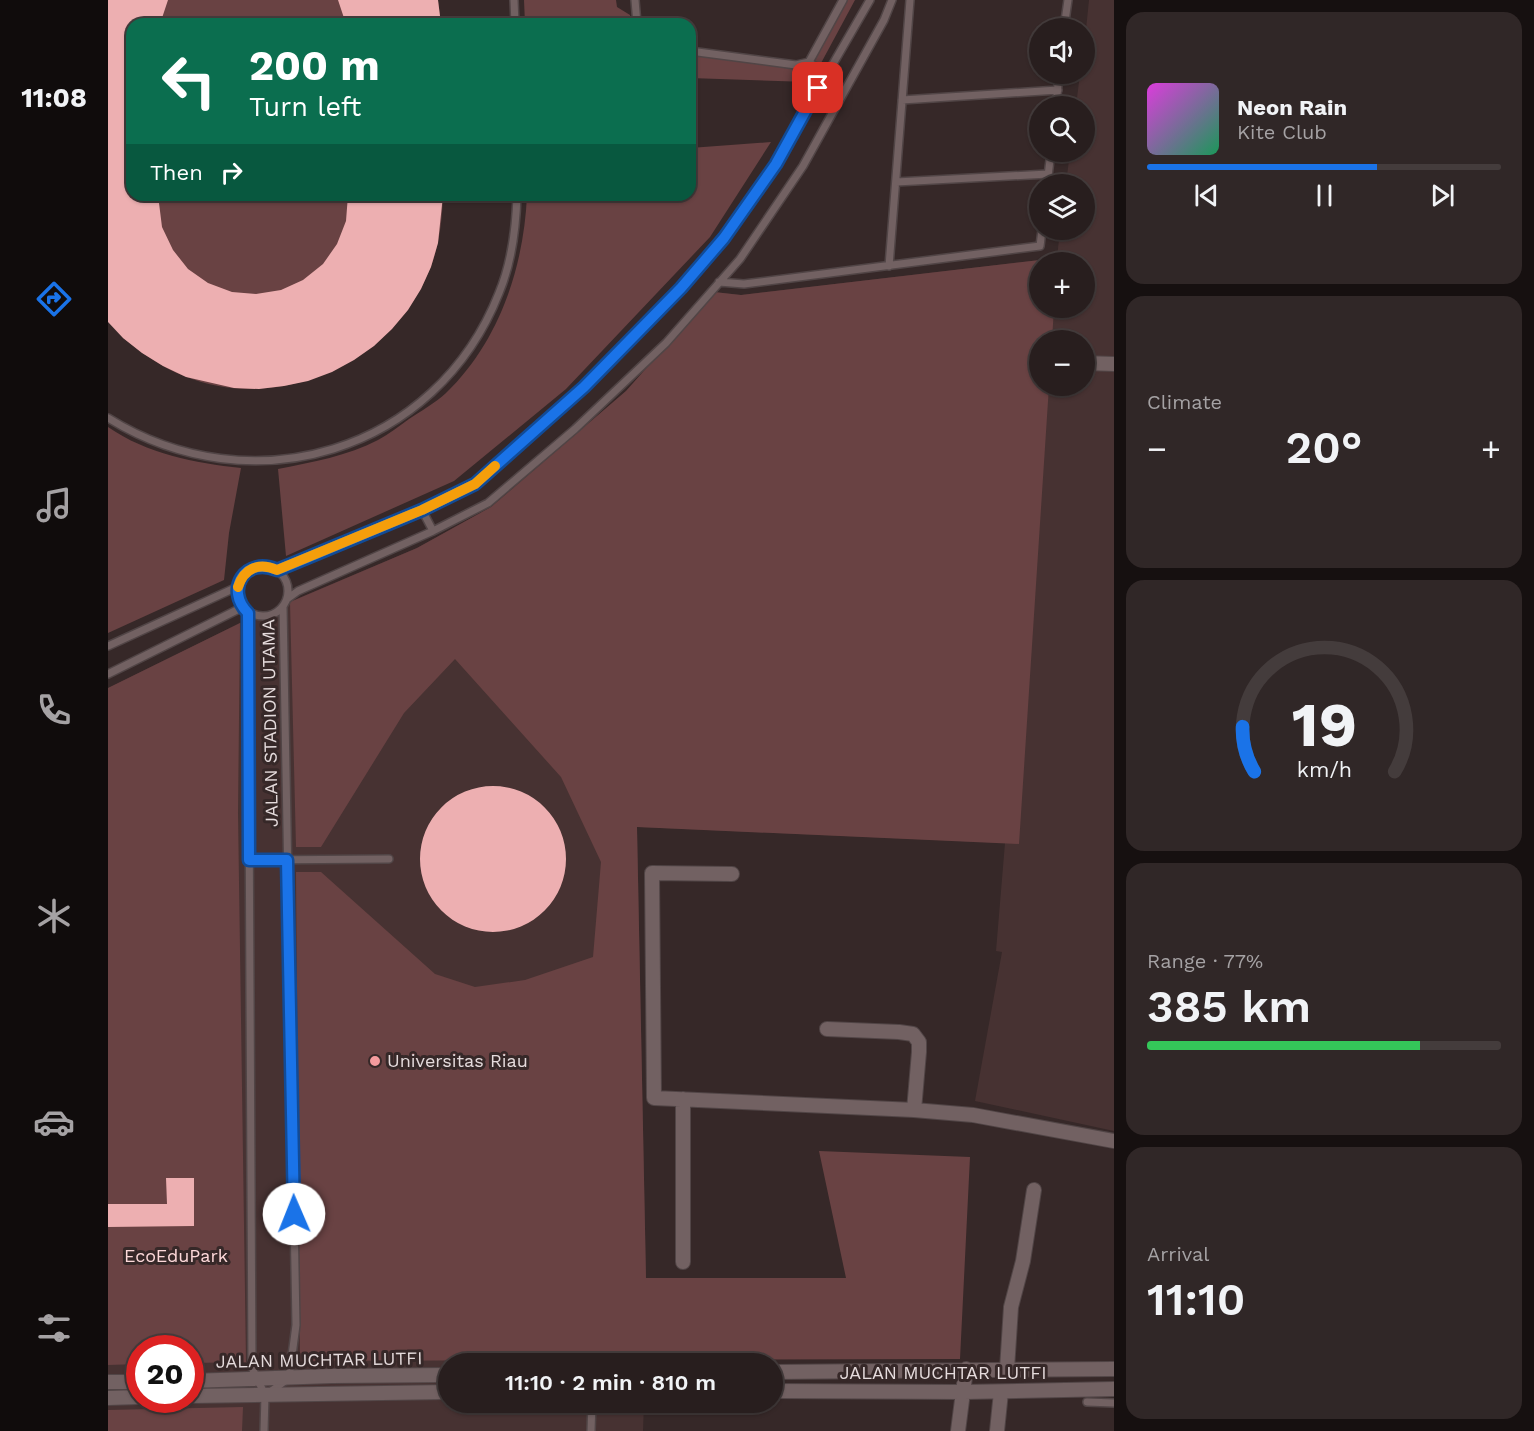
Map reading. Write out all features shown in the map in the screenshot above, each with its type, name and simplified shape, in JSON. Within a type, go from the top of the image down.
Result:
[{"type":"street","points":[[1095,363],[1114,364]]},
{"type":"street","points":[[732,874],[652,873],[654,1098],[914,1110],[973,1115],[1114,1141]]},
{"type":"street","points":[[827,1029],[913,1034],[919,1042],[914,1110]]},
{"type":"street","points":[[683,1099],[683,1262]]},
{"type":"street","points":[[1006,1369],[1011,1307],[1023,1262],[1034,1190]]},
{"type":"street","points":[[958,1431],[966,1369]]},
{"type":"street","name":"JALAN MUCHTAR LUTFI","points":[[783,1372],[1114,1369]]},
{"type":"street","name":"JALAN MUCHTAR LUTFI","points":[[204,1381],[438,1375]]},
{"type":"street","points":[[108,1382],[126,1382]]},
{"type":"street","name":"JALAN MUCHTAR LUTFI","points":[[783,1391],[1001,1392],[1114,1389]]},
{"type":"street","name":"JALAN MUCHTAR LUTFI","points":[[204,1396],[438,1392]]},
{"type":"street","points":[[997,1431],[1001,1392]]},
{"type":"street","points":[[108,1398],[126,1397]]},
{"type":"lane","points":[[514,0],[515,18]]},
{"type":"lane","points":[[636,0],[637,18]]},
{"type":"lane","points":[[809,62],[843,0]]},
{"type":"lane","points":[[277,570],[422,510],[475,484],[584,387],[681,288],[724,238],[776,164],[870,0]]},
{"type":"lane","name":"JALAN STADION UTAMA","points":[[289,1378],[296,1325],[287,860],[285,603],[302,588],[433,531],[488,503],[575,429],[666,344],[740,259],[803,166],[884,20],[892,0]]},
{"type":"lane","points":[[889,266],[910,0]]},
{"type":"lane","points":[[1065,18],[1068,0]]},
{"type":"lane","points":[[696,52],[796,65],[809,62],[826,74]]},
{"type":"lane","points":[[1057,96],[1058,84]]},
{"type":"lane","points":[[902,100],[1058,90]]},
{"type":"lane","points":[[1048,174],[1050,162]]},
{"type":"lane","points":[[896,182],[1029,175]]},
{"type":"lane","points":[[108,418],[129,431],[160,445],[193,455],[227,460],[262,462],[296,458],[330,451],[362,439],[421,402],[446,379],[471,348],[486,323],[500,292],[510,259],[516,226],[517,201]]},
{"type":"lane","points":[[719,282],[744,284],[889,266],[1040,246],[1041,240]]},
{"type":"lane","points":[[422,510],[433,531]]},
{"type":"lane","points":[[270,566],[284,575],[287,583],[285,603],[269,616],[261,616],[246,610],[238,595],[237,587],[241,578],[253,567],[270,566]]},
{"type":"lane","points":[[108,646],[237,587]]},
{"type":"lane","name":"JALAN STADION UTAMA","points":[[108,674],[246,610],[252,1368],[265,1395]]},
{"type":"lane","points":[[249,860],[389,859]]},
{"type":"lane","points":[[264,1431],[265,1395],[289,1378]]},
{"type":"lane","points":[[1087,1402],[1114,1403]]},
{"type":"lane","points":[[591,1431],[592,1413]]},
{"type":"shaded area","name":"Universitas Riau","points":[[1089,0],[1114,0],[1114,1131],[975,1101],[1002,952],[996,951],[1005,843],[637,827],[646,1278],[644,1353],[438,1353],[438,1413],[644,1413],[643,1431],[108,1431],[108,688],[240,623],[417,548],[491,507],[626,391],[714,292],[741,295],[1029,261],[1029,318],[1095,318],[1095,252],[1058,252],[1059,240],[1095,240],[1095,174],[1067,174],[1069,162],[1095,162],[1095,96],[1077,96],[1079,84],[1095,84],[1095,18],[1087,18]]},
{"type":"green space","points":[[108,0],[438,0],[440,18],[126,18],[126,201],[443,201],[437,249],[414,300],[391,329],[362,353],[330,372],[295,384],[258,389],[221,386],[184,376],[152,359],[123,338]]},
{"type":"green space","points":[[524,0],[616,0],[617,7],[630,15],[630,18],[525,18]]},
{"type":"green space","points":[[844,0],[855,0],[820,65],[812,61]]},
{"type":"green space","points":[[696,54],[805,67],[814,72],[809,82],[696,78]]},
{"type":"green space","points":[[771,142],[710,237],[566,389],[454,481],[286,556],[278,469],[342,454],[378,440],[437,400],[465,373],[481,351],[505,302],[521,249],[527,201],[696,201],[696,148]]},
{"type":"green space","name":"Universitas Riau","points":[[1029,261],[1029,318],[1053,318],[1053,330],[1029,330],[1029,396],[1048,396],[1019,844],[637,827],[646,1278],[846,1278],[819,1151],[970,1157],[960,1359],[783,1360],[783,1353],[438,1353],[438,1361],[300,1361],[296,872],[321,872],[435,974],[475,987],[525,980],[593,957],[601,862],[561,777],[455,659],[404,713],[321,847],[296,847],[290,602],[417,548],[491,507],[626,391],[714,292],[741,295]]},
{"type":"green space","points":[[108,427],[155,451],[206,463],[241,468],[229,533],[224,580],[108,633]]},
{"type":"green space","name":"EcoEduPark","points":[[240,623],[238,813],[246,1362],[204,1363],[204,1335],[126,1335],[126,1364],[108,1365],[108,688]]},
{"type":"green space","points":[[243,1407],[242,1431],[108,1431],[108,1410],[126,1410],[126,1413],[204,1413],[204,1408]]},
{"type":"building","points":[[108,0],[168,0],[162,18],[126,18],[126,201],[159,201],[162,227],[173,250],[188,269],[208,283],[232,292],[256,294],[281,290],[303,280],[323,264],[337,244],[346,221],[348,201],[442,201],[438,243],[431,267],[408,310],[374,346],[332,372],[308,381],[259,389],[234,388],[186,377],[142,353],[108,322]]},
{"type":"building","points":[[338,0],[438,0],[440,18],[344,18]]},
{"type":"building","points":[[493,786],[521,792],[533,798],[544,808],[554,819],[560,831],[566,859],[560,887],[554,899],[544,910],[533,920],[521,926],[493,932],[465,926],[453,920],[442,910],[432,899],[426,887],[420,859],[426,831],[432,819],[442,808],[453,798],[465,792]]},
{"type":"building","points":[[166,1178],[194,1178],[194,1226],[108,1227],[108,1204],[167,1204]]},
{"type":"slow traffic","points":[[238,587],[241,578],[253,567],[270,566],[277,570],[336,546],[422,510],[475,484],[495,466]]},
{"type":"place","name":"Universitas Riau","points":[[375,1061]]},
{"type":"route","points":[[294,1214],[287,860],[249,860],[248,613],[240,603],[238,595],[237,587],[241,578],[253,567],[270,566],[277,570],[292,564],[422,510],[475,484],[584,387],[681,288],[724,238],[776,164],[818,88]]}]
